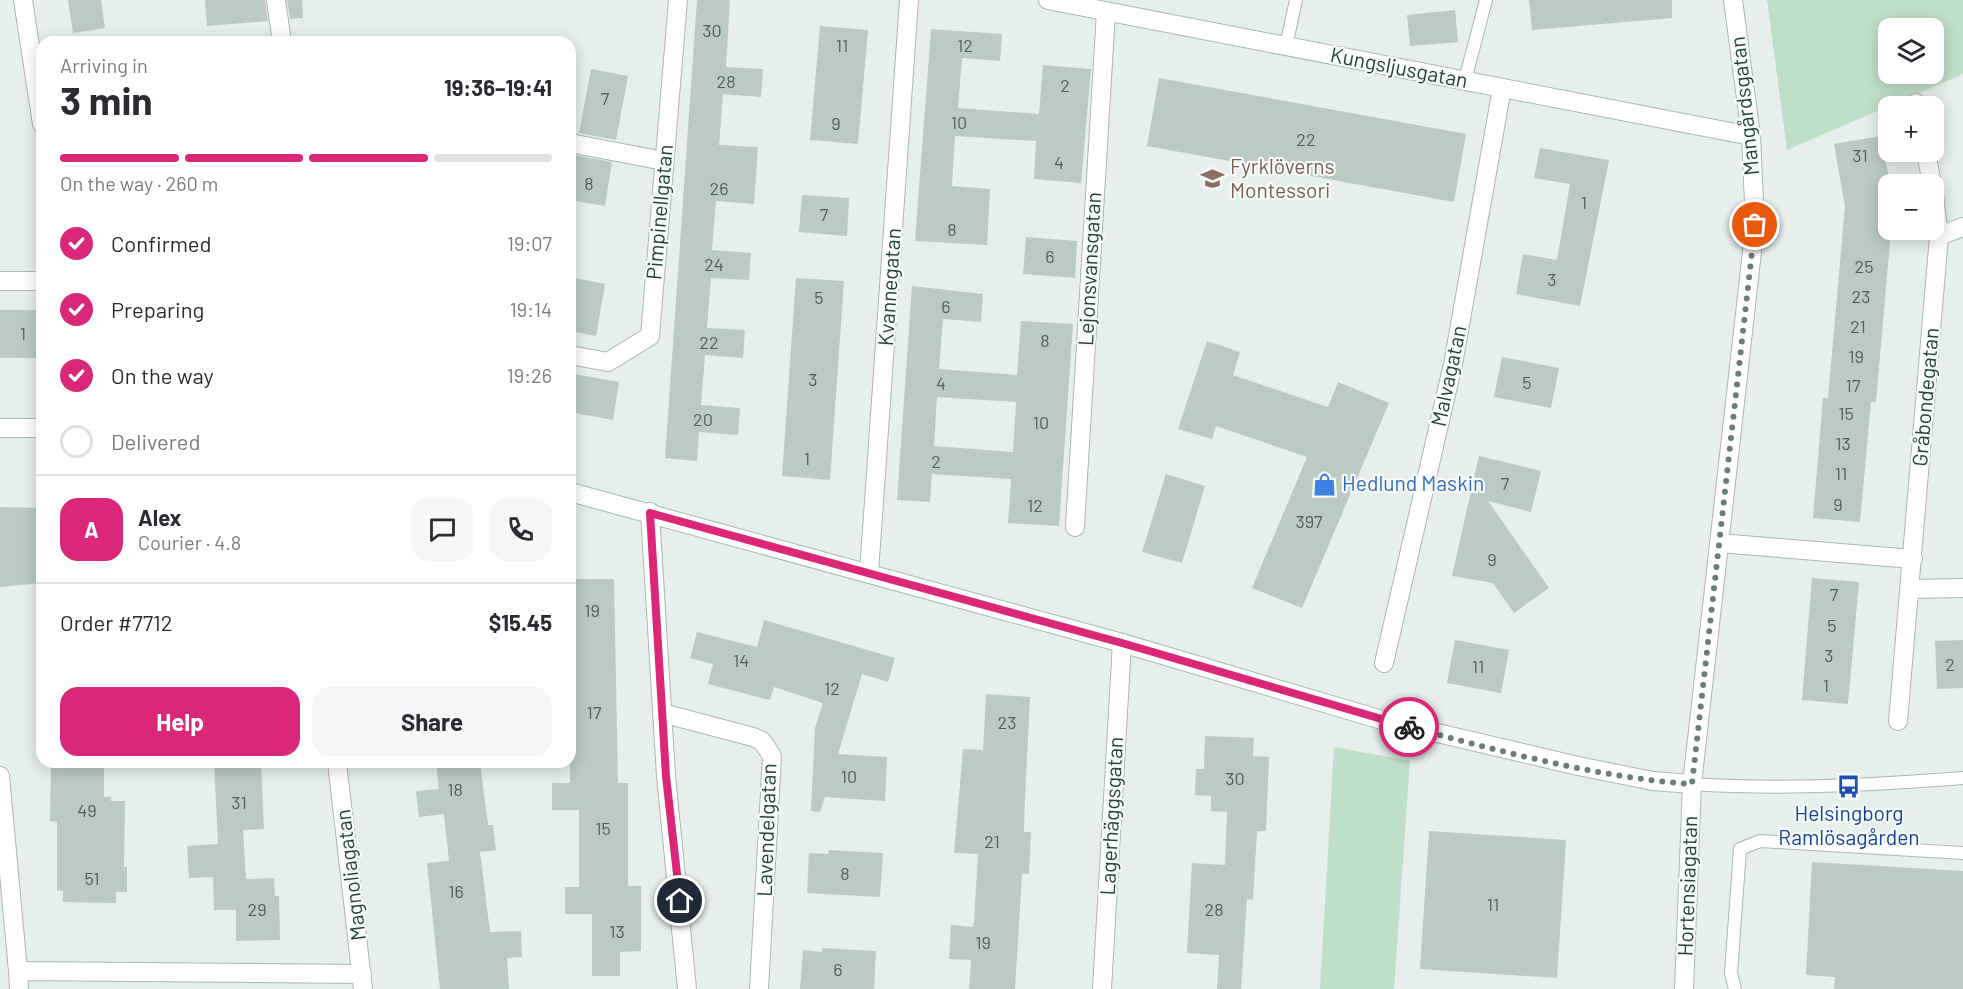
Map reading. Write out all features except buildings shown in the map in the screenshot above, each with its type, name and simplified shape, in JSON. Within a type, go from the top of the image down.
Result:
[{"type":"street","points":[[24,0],[36,83]]},
{"type":"street","points":[[276,0],[281,36]]},
{"type":"street","name":"Pimpinellgatan","points":[[576,356],[608,362],[650,336],[678,0]]},
{"type":"street","name":"Kvannegatan","points":[[869,573],[909,0]]},
{"type":"street","name":"Kungsljusgatan","points":[[1048,0],[1099,7],[1286,46],[1750,136]]},
{"type":"street","name":"Mangårdsgatan","points":[[1692,784],[1755,225],[1750,136],[1733,0]]},
{"type":"street","name":"Lejonsvansgatan","points":[[1074,527],[1099,7]]},
{"type":"street","name":"Malvagatan","points":[[1384,663],[1453,364],[1502,88]]},
{"type":"street","points":[[576,144],[664,161]]},
{"type":"street","points":[[1944,234],[1963,227]]},
{"type":"street","name":"Gråbondegatan","points":[[1898,721],[1939,240]]},
{"type":"street","points":[[0,281],[36,281]]},
{"type":"street","points":[[0,428],[36,428]]},
{"type":"street","points":[[576,494],[1122,643],[1287,693],[1478,745],[1653,781],[1692,784]]},
{"type":"street","points":[[650,513],[662,713],[687,989]]},
{"type":"street","points":[[1719,543],[1913,559]]},
{"type":"street","points":[[1910,589],[1963,588]]},
{"type":"street","name":"Lagerhäggsgatan","points":[[1102,989],[1122,643]]},
{"type":"street","name":"Lavendelgatan","points":[[662,713],[753,737],[762,741],[772,756],[759,989]]},
{"type":"street","name":"Magnoliagatan","points":[[338,768],[363,981]]},
{"type":"street","points":[[0,776],[18,980],[363,981]]},
{"type":"street","name":"Hortensiagatan","points":[[1684,989],[1692,784]]},
{"type":"lane","points":[[1286,46],[1296,0]]},
{"type":"lane","points":[[1465,80],[1486,0]]},
{"type":"lane","points":[[1692,784],[1753,788],[1849,786],[1963,778]]},
{"type":"lane","points":[[1735,989],[1731,973],[1740,849],[1760,841],[1963,854]]},
{"type":"green space","points":[[1767,0],[1963,0],[1963,74],[1944,82],[1944,18],[1878,18],[1878,84],[1940,84],[1912,96],[1878,96],[1878,111],[1787,150]]},
{"type":"green space","points":[[1334,747],[1410,761],[1394,989],[1320,989]]},
{"type":"way so far","points":[[1409,727],[1478,745],[1653,781],[1692,784],[1755,225]]},
{"type":"place","name":"Fyrklöverns Montessori","points":[[1212,179]]},
{"type":"place","name":"Hedlund Maskin","points":[[1324,484]]},
{"type":"place","name":"Helsingborg Ramlösagården","points":[[1849,786]]},
{"type":"route","points":[[680,901],[666,776],[650,513],[1122,643],[1409,727]]}]
